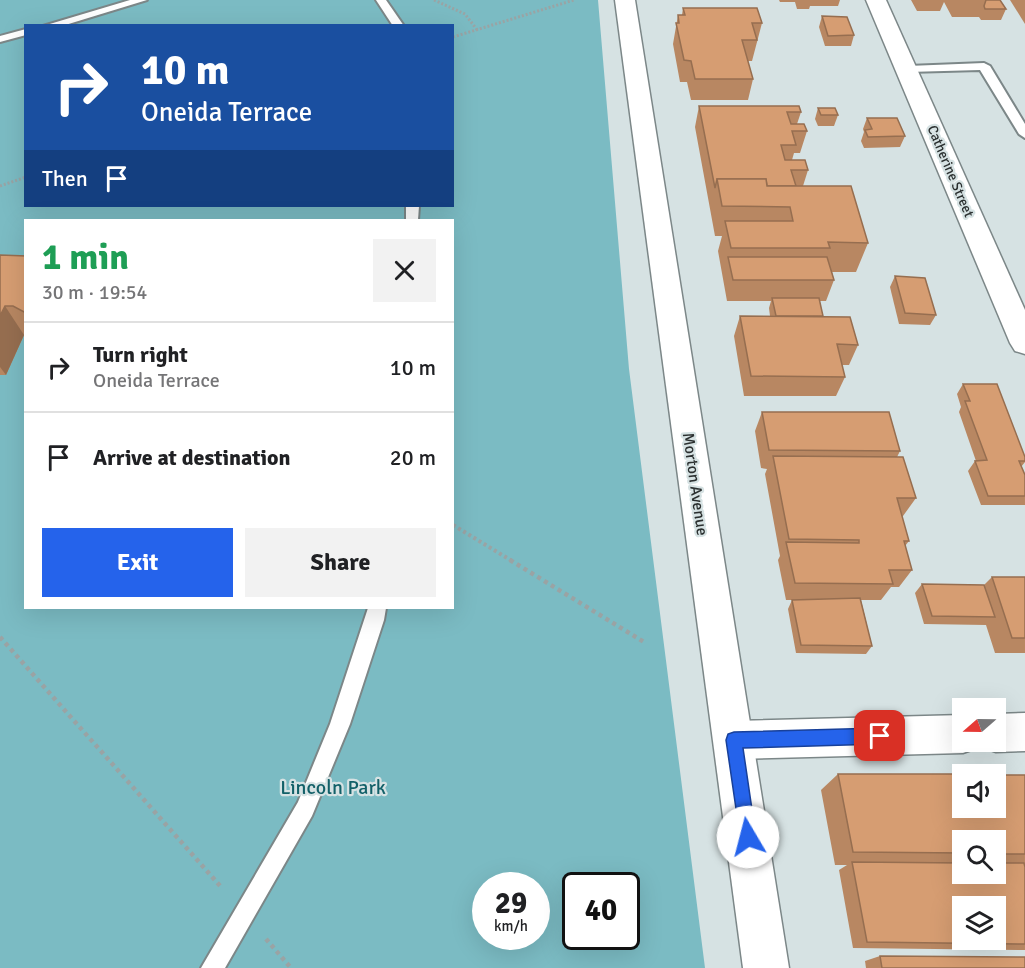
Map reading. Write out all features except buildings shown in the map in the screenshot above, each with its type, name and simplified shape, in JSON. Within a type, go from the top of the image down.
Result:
[{"type":"street","name":"Morton Avenue","points":[[626,0],[766,968]]},
{"type":"street","name":"Catherine Street","points":[[876,0],[908,69],[1025,343]]},
{"type":"street","points":[[1006,733],[1025,732]]},
{"type":"street","points":[[734,740],[952,734]]},
{"type":"lane","points":[[55,24],[142,0]]},
{"type":"lane","points":[[381,0],[398,24]]},
{"type":"lane","points":[[0,39],[24,33]]},
{"type":"lane","points":[[908,69],[984,66],[1025,134]]},
{"type":"lane","points":[[212,968],[305,809],[340,724],[377,609]]},
{"type":"path","points":[[434,0],[463,11],[474,21],[478,31]]},
{"type":"path","points":[[454,37],[574,0]]},
{"type":"path","points":[[0,186],[24,178]]},
{"type":"path","points":[[454,526],[644,642]]},
{"type":"path","points":[[0,637],[291,968]]},
{"type":"green space","name":"Lincoln Park","points":[[0,0],[598,0],[629,369],[705,968],[0,968]]},
{"type":"route","points":[[748,837],[734,740],[880,736]]}]
